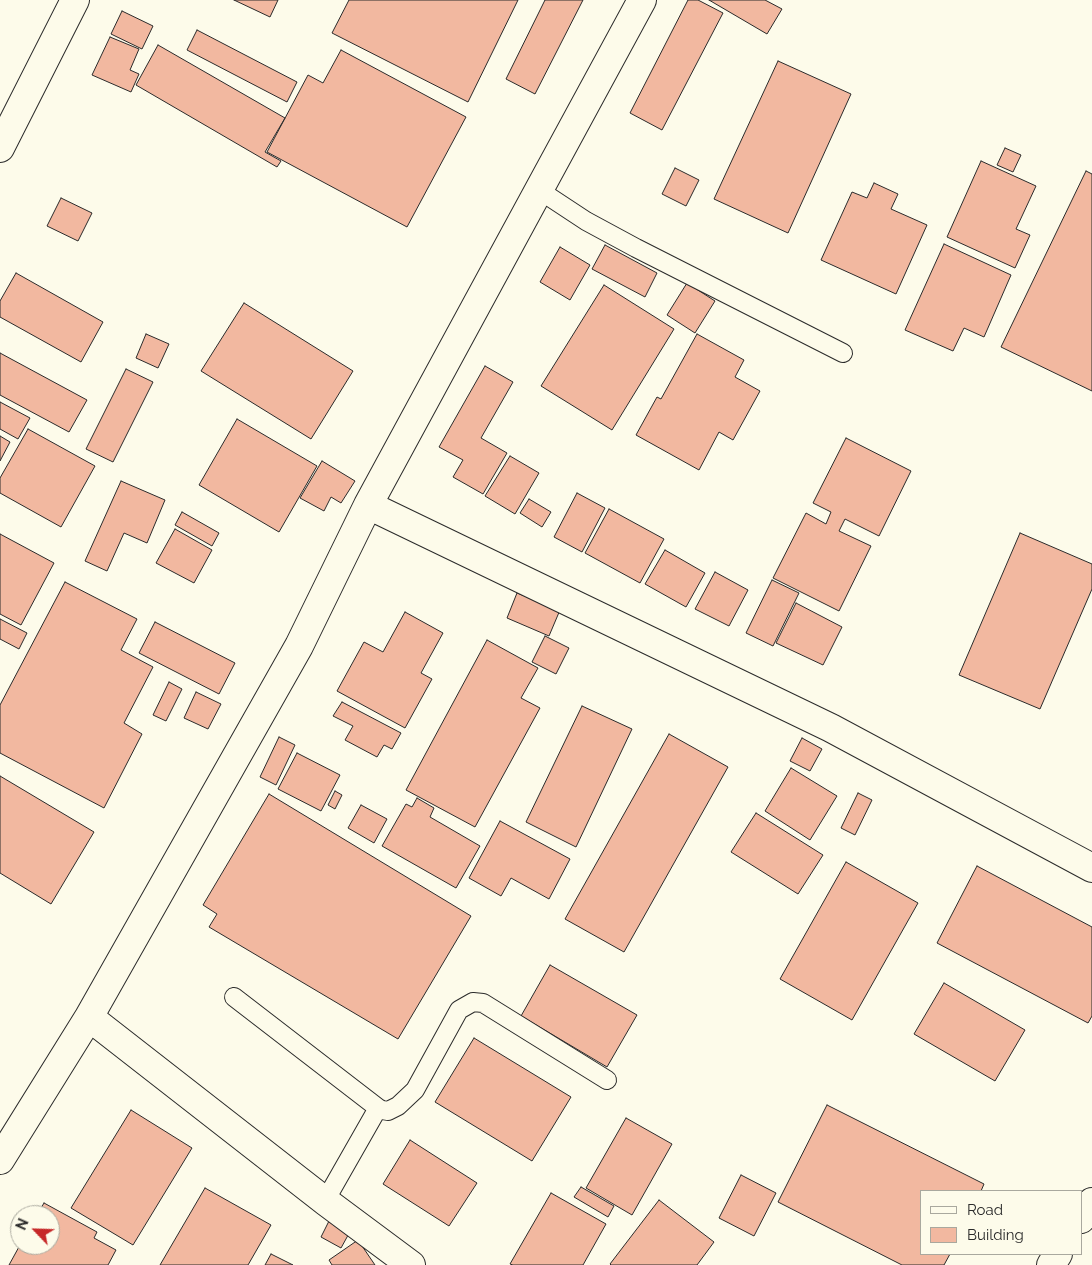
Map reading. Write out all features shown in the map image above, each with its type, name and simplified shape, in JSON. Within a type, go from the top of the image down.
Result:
[{"type":"street","points":[[0,148],[75,0]]},
{"type":"street","points":[[0,1160],[89,1017],[300,646],[368,505],[642,0]]},
{"type":"street","points":[[368,505],[831,728],[1092,868]]},
{"type":"street","points":[[89,1017],[325,1201],[411,1265]]},
{"type":"street","points":[[1082,1217],[1092,1202]]},
{"type":"lane","points":[[539,190],[586,221],[636,248],[843,353]]},
{"type":"lane","points":[[234,997],[378,1108],[388,1111],[404,1101],[415,1090],[460,1010],[473,1002],[483,1003],[607,1080]]},
{"type":"lane","points":[[325,1201],[378,1108]]},
{"type":"building","points":[[234,0],[278,0],[270,17]]},
{"type":"building","points":[[349,0],[518,0],[468,102],[332,33]]},
{"type":"building","points":[[545,0],[583,0],[535,94],[506,79]]},
{"type":"building","points":[[688,0],[698,0],[723,13],[662,130],[630,113]]},
{"type":"building","points":[[709,0],[765,0],[782,9],[767,34]]},
{"type":"building","points":[[122,11],[153,26],[142,49],[111,34]]},
{"type":"building","points":[[197,30],[297,82],[287,102],[187,50]]},
{"type":"building","points":[[110,37],[139,49],[130,70],[139,74],[131,92],[92,75]]},
{"type":"building","points":[[158,45],[285,118],[265,152],[281,161],[277,167],[136,85]]},
{"type":"building","points":[[341,50],[466,117],[407,227],[267,152],[308,75],[323,83]]},
{"type":"building","points":[[778,61],[851,94],[788,233],[714,199]]},
{"type":"building","points":[[1005,148],[1021,155],[1013,172],[997,165]]},
{"type":"building","points":[[981,161],[1036,186],[1016,229],[1030,235],[1015,268],[947,237]]},
{"type":"building","points":[[675,168],[699,180],[686,206],[662,194]]},
{"type":"building","points":[[1086,171],[1092,174],[1092,391],[1001,347]]},
{"type":"building","points":[[874,183],[898,194],[891,209],[927,225],[896,294],[821,260],[852,192],[867,198]]},
{"type":"building","points":[[61,198],[92,213],[78,241],[47,226]]},
{"type":"building","points":[[944,244],[1011,275],[984,337],[964,328],[953,351],[905,330]]},
{"type":"building","points":[[605,245],[657,273],[645,297],[592,269]]},
{"type":"building","points":[[560,247],[590,265],[570,300],[540,282]]},
{"type":"building","points":[[16,273],[103,322],[81,362],[0,317],[0,301]]},
{"type":"building","points":[[687,283],[715,301],[695,333],[667,315]]},
{"type":"building","points":[[604,285],[674,329],[612,430],[541,386]]},
{"type":"building","points":[[244,303],[353,371],[311,439],[201,371]]},
{"type":"building","points":[[146,334],[169,344],[158,368],[136,358]]},
{"type":"building","points":[[697,334],[744,360],[735,377],[760,391],[733,440],[719,432],[699,470],[636,435],[657,397],[661,399]]},
{"type":"building","points":[[0,353],[87,400],[69,432],[0,395]]},
{"type":"building","points":[[485,366],[513,382],[481,438],[507,453],[483,494],[453,477],[463,460],[439,447]]},
{"type":"building","points":[[126,369],[153,382],[113,462],[86,449]]},
{"type":"building","points":[[0,402],[30,418],[18,439],[0,429]]},
{"type":"building","points":[[237,419],[317,466],[279,532],[199,485]]},
{"type":"building","points":[[28,429],[95,466],[61,527],[0,493],[0,478]]},
{"type":"building","points":[[0,436],[10,442],[0,461]]},
{"type":"building","points":[[846,438],[911,471],[879,536],[845,519],[839,531],[871,546],[839,611],[773,578],[806,513],[826,524],[831,512],[813,503]]},
{"type":"building","points":[[510,456],[539,473],[515,514],[485,496]]},
{"type":"building","points":[[322,461],[355,481],[341,503],[331,497],[324,511],[300,498]]},
{"type":"building","points":[[121,481],[165,500],[147,543],[124,533],[107,571],[85,561]]},
{"type":"building","points":[[577,493],[605,508],[582,552],[554,537]]},
{"type":"building","points":[[529,499],[551,512],[542,527],[520,513]]},
{"type":"building","points":[[609,509],[664,539],[640,583],[585,553]]},
{"type":"building","points":[[182,512],[219,533],[212,546],[175,525]]},
{"type":"building","points":[[175,529],[212,550],[194,583],[156,563]]},
{"type":"building","points":[[1020,533],[1092,564],[1092,589],[1040,709],[959,675]]},
{"type":"building","points":[[0,534],[54,563],[21,625],[0,614]]},
{"type":"building","points":[[665,550],[705,573],[686,607],[645,584]]},
{"type":"building","points":[[715,572],[748,590],[729,626],[695,609]]},
{"type":"building","points":[[772,580],[799,593],[773,646],[746,633]]},
{"type":"building","points":[[65,582],[137,619],[121,650],[153,667],[124,723],[142,734],[104,808],[0,753],[0,705]]},
{"type":"building","points":[[517,593],[560,610],[549,636],[507,618]]},
{"type":"building","points":[[796,603],[842,627],[823,665],[776,643]]},
{"type":"building","points":[[405,612],[443,633],[421,673],[432,679],[405,728],[337,691],[364,642],[383,652]]},
{"type":"building","points":[[0,619],[27,633],[19,649],[0,639]]},
{"type":"building","points":[[155,622],[235,663],[219,694],[139,653]]},
{"type":"building","points":[[545,636],[569,648],[556,674],[532,662]]},
{"type":"building","points":[[487,640],[538,668],[521,698],[540,708],[475,827],[406,790]]},
{"type":"building","points":[[169,682],[182,689],[166,721],[153,715]]},
{"type":"building","points":[[196,692],[221,704],[208,729],[184,718]]},
{"type":"building","points":[[342,702],[401,733],[392,749],[384,745],[377,757],[345,740],[353,726],[333,716]]},
{"type":"building","points":[[582,706],[632,729],[576,847],[526,822]]},
{"type":"building","points":[[669,734],[728,767],[624,952],[565,919]]},
{"type":"building","points":[[279,737],[295,745],[276,785],[260,777]]},
{"type":"building","points":[[802,738],[822,749],[810,771],[790,761]]},
{"type":"building","points":[[297,753],[340,775],[321,811],[278,789]]},
{"type":"building","points":[[791,768],[837,796],[810,840],[765,811]]},
{"type":"building","points":[[0,776],[94,832],[51,904],[0,873]]},
{"type":"building","points":[[335,791],[342,795],[335,809],[328,805]]},
{"type":"building","points":[[858,793],[872,800],[855,835],[841,828]]},
{"type":"building","points":[[269,794],[471,916],[398,1039],[209,927],[217,914],[203,905]]},
{"type":"building","points":[[417,798],[434,808],[430,817],[480,846],[456,888],[382,846],[406,804],[412,807]]},
{"type":"building","points":[[361,805],[387,819],[374,843],[348,828]]},
{"type":"building","points":[[756,813],[823,855],[798,894],[731,852]]},
{"type":"building","points":[[500,821],[570,859],[549,899],[511,878],[501,896],[469,878]]},
{"type":"building","points":[[846,862],[918,903],[852,1020],[780,979]]},
{"type":"building","points":[[977,866],[1092,927],[1092,1016],[1088,1023],[937,943]]},
{"type":"building","points":[[550,965],[637,1015],[607,1067],[521,1016]]},
{"type":"building","points":[[944,983],[1025,1030],[995,1081],[914,1034]]},
{"type":"building","points":[[474,1038],[571,1097],[532,1161],[435,1102]]},
{"type":"building","points":[[827,1105],[984,1184],[981,1190],[920,1190],[920,1255],[949,1255],[944,1265],[902,1265],[778,1202]]},
{"type":"building","points":[[131,1110],[192,1148],[133,1245],[71,1208]]},
{"type":"building","points":[[626,1118],[672,1144],[632,1215],[586,1188]]},
{"type":"building","points":[[410,1140],[477,1183],[449,1226],[383,1184]]},
{"type":"building","points":[[741,1175],[776,1193],[754,1236],[719,1218]]},
{"type":"building","points":[[581,1187],[614,1206],[608,1217],[574,1197]]},
{"type":"building","points":[[205,1188],[271,1225],[248,1265],[160,1265]]},
{"type":"building","points":[[551,1193],[606,1224],[583,1265],[510,1264]]},
{"type":"building","points":[[659,1200],[714,1242],[697,1265],[611,1265],[610,1264]]},
{"type":"building","points":[[60,1212],[97,1232],[94,1238],[116,1250],[108,1265],[9,1265],[14,1255],[60,1255]]},
{"type":"building","points":[[331,1217],[352,1228],[341,1248],[321,1237]]},
{"type":"building","points":[[358,1240],[375,1265],[332,1265],[329,1260]]},
{"type":"building","points":[[271,1254],[293,1265],[265,1265]]}]
